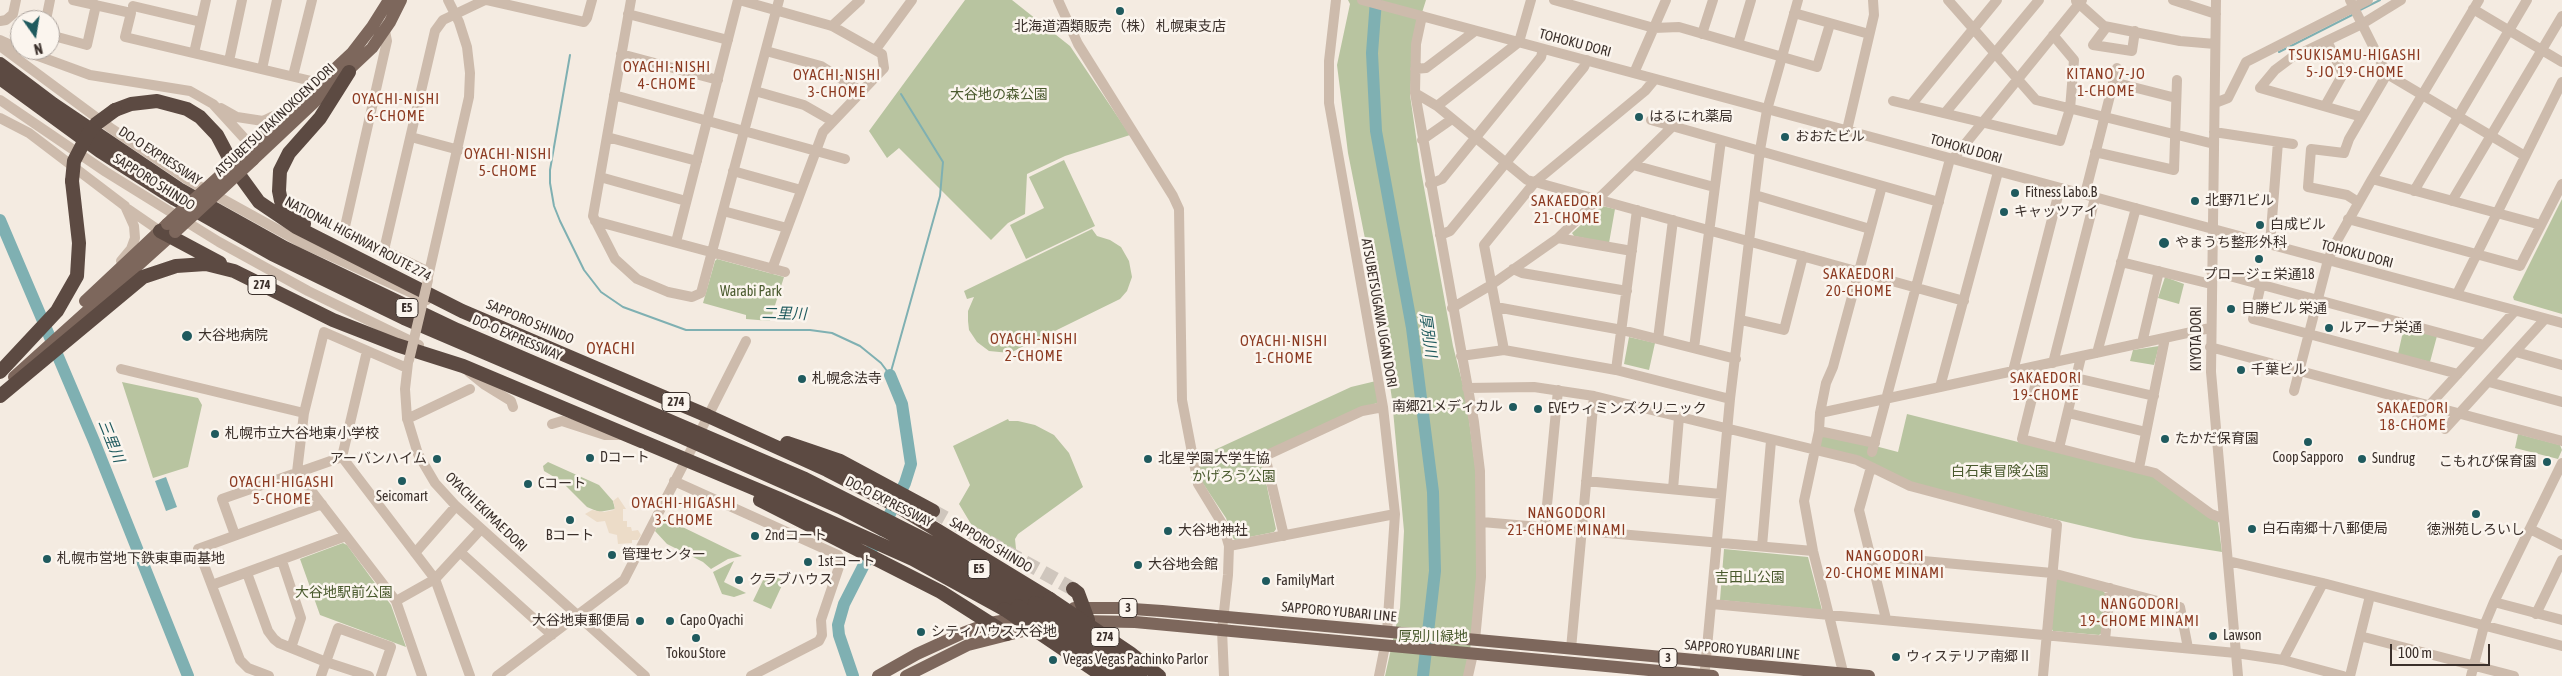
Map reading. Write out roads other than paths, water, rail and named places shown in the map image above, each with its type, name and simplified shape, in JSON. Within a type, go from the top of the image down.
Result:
[{"type":"highway","name":"DO-O EXPRESSWAY","points":[[0,64],[53,104],[179,188],[318,265],[458,330],[732,446],[1035,603],[1140,676]]},
{"type":"highway","points":[[330,244],[292,214],[281,201],[280,171],[289,154],[320,118],[349,72]]},
{"type":"highway","name":"DO-O EXPRESSWAY","points":[[0,78],[45,112],[175,199],[334,285],[481,352],[842,503]]},
{"type":"highway","points":[[0,85],[45,112]]},
{"type":"highway","name":"NATIONAL HIGHWAY ROUTE 274","points":[[0,396],[70,293],[77,276],[80,264],[78,226],[72,181],[74,162],[88,134],[96,124],[115,110],[131,104],[157,101],[187,109],[200,118],[217,135],[235,169],[259,202],[281,218],[462,311]]},
{"type":"highway","points":[[168,231],[234,271]]},
{"type":"highway","name":"NATIONAL HIGHWAY ROUTE 274","points":[[0,372],[22,364],[68,327],[143,277],[154,272],[191,264],[206,264],[234,271],[333,320],[397,345],[463,366]]},
{"type":"highway","name":"SAPPORO SHINDO","points":[[462,311],[706,421],[827,470],[893,504],[1050,599],[1130,653],[1159,676]]},
{"type":"highway","name":"SAPPORO SHINDO","points":[[463,366],[624,435],[688,454],[692,461],[944,574],[1004,609],[1103,676]]},
{"type":"highway","name":"274","points":[[706,421],[840,461],[901,492],[933,511]]},
{"type":"highway","points":[[688,454],[862,551],[941,592],[1007,634]]},
{"type":"highway","name":"DO-O EXPRESSWAY","points":[[919,542],[1122,676]]},
{"type":"highway","points":[[1073,589],[1078,593],[1086,614]]},
{"type":"main road","name":"ATSUBETSU TAKINOKOEN DORI","points":[[252,154],[303,99],[363,41],[389,0]]},
{"type":"main road","name":"ATSUBETSU TAKINOKOEN DORI","points":[[68,327],[252,154],[349,72],[385,31],[401,0]]},
{"type":"main road","name":"ATSUBETSU TAKINOKOEN DORI","points":[[68,327],[105,282],[168,231]]},
{"type":"main road","points":[[0,378],[22,364]]},
{"type":"main road","points":[[0,392],[22,364]]},
{"type":"main road","name":"SAPPORO YUBARI LINE","points":[[878,676],[929,647],[990,623],[1086,614],[1118,608],[1869,676]]},
{"type":"main road","name":"SAPPORO YUBARI LINE","points":[[906,676],[968,645],[1058,623],[1086,614],[1222,630],[1707,676]]},
{"type":"street","points":[[0,21],[6,20],[13,14],[16,0]]},
{"type":"street","points":[[73,0],[96,5],[132,7],[201,22]]},
{"type":"street","points":[[194,53],[206,0]]},
{"type":"street","points":[[229,61],[242,0]]},
{"type":"street","points":[[262,68],[277,0]]},
{"type":"street","points":[[294,76],[312,0]]},
{"type":"street","name":"OYACHI EKIMAE DORI","points":[[448,0],[467,47],[470,73],[469,97],[459,150],[408,364],[405,389],[407,419],[414,444],[429,474],[456,506],[644,676]]},
{"type":"street","points":[[384,250],[435,31],[443,20],[486,0],[584,22],[588,18],[592,0]]},
{"type":"street","points":[[630,0],[593,216],[615,259],[637,279],[668,292],[692,297],[698,295],[712,252],[780,0]]},
{"type":"street","points":[[676,242],[738,0],[832,26],[876,49],[882,54],[884,68],[823,132],[772,269]]},
{"type":"street","points":[[832,26],[860,0]]},
{"type":"street","points":[[876,49],[912,0]]},
{"type":"street","points":[[1058,0],[1078,44],[1173,196],[1179,209],[1182,400],[1198,484],[1223,525],[1229,546],[1222,630],[1224,676]]},
{"type":"street","name":"ATSUBETSUGAWA UGAN DORI","points":[[1336,0],[1329,61],[1329,103],[1383,407],[1395,514],[1389,632]]},
{"type":"street","name":"TOHOKU DORI","points":[[1362,0],[2457,294],[2562,324]]},
{"type":"street","points":[[1436,106],[1519,42],[1532,0]]},
{"type":"street","points":[[1554,0],[1654,28],[1680,27],[1817,67],[1830,24]]},
{"type":"street","points":[[1634,73],[1666,0]]},
{"type":"street","points":[[1702,34],[1713,0]]},
{"type":"street","points":[[1738,44],[1751,0]]},
{"type":"street","points":[[1707,676],[1706,661],[1730,399],[1751,240],[1760,150],[1767,110],[1798,0]]},
{"type":"street","points":[[1846,130],[1874,15],[1873,0]]},
{"type":"street","points":[[1911,105],[1997,0]]},
{"type":"street","points":[[1945,113],[2039,0]]},
{"type":"street","points":[[2173,0],[2216,14]]},
{"type":"street","name":"KIYOTA DORI","points":[[2216,0],[2210,347],[2238,676]]},
{"type":"street","points":[[2362,118],[2260,88],[2275,70],[2283,64],[2327,41],[2368,0]]},
{"type":"street","points":[[2214,103],[2228,98],[2246,62],[2356,12],[2400,0]]},
{"type":"street","points":[[2414,191],[2527,0]]},
{"type":"street","points":[[1951,1],[1973,29],[2036,100],[2214,144]]},
{"type":"street","points":[[1819,431],[1873,448],[1951,159],[2054,36],[2079,1],[2104,26],[2180,41],[2215,44]]},
{"type":"street","points":[[60,38],[87,45],[96,5]]},
{"type":"street","points":[[2294,391],[2328,260],[2348,219],[2476,5],[2509,31],[2562,62]]},
{"type":"street","points":[[132,7],[125,37],[320,83]]},
{"type":"street","points":[[2356,12],[2387,74],[2525,156]]},
{"type":"street","points":[[1794,13],[1869,34]]},
{"type":"street","points":[[628,14],[728,40]]},
{"type":"street","points":[[1422,16],[1416,44],[1415,93],[1478,461],[1482,522],[1481,576],[1471,640]]},
{"type":"street","points":[[2452,201],[2562,16]]},
{"type":"street","points":[[2104,26],[2105,29],[2093,45],[2132,51],[2135,31]]},
{"type":"street","points":[[385,31],[387,41],[344,231],[384,250],[428,276]]},
{"type":"street","points":[[1415,69],[1426,68],[1475,31]]},
{"type":"street","points":[[1893,100],[2060,141],[2070,109],[2074,60],[2054,36]]},
{"type":"street","points":[[2324,106],[2343,74],[2327,41]]},
{"type":"street","name":"SAPPORO SHINDO","points":[[0,46],[112,129],[181,175],[230,204],[302,243],[426,300],[462,311]]},
{"type":"street","points":[[1430,184],[1442,178],[1541,57],[1543,49]]},
{"type":"street","points":[[766,51],[821,66],[862,92]]},
{"type":"street","points":[[621,54],[718,80]]},
{"type":"street","points":[[50,60],[90,74],[190,91],[237,117],[263,121],[303,99]]},
{"type":"street","points":[[1440,234],[1450,231],[1584,67],[1587,60]]},
{"type":"street","points":[[2084,194],[2117,68]]},
{"type":"street","points":[[2358,202],[2347,195],[2308,188],[2311,149],[2344,153],[2387,74]]},
{"type":"street","points":[[1504,350],[1484,245],[1535,182],[1645,90],[1655,79]]},
{"type":"street","points":[[2095,152],[2174,170],[2177,80]]},
{"type":"street","points":[[2113,82],[2176,98]]},
{"type":"street","points":[[2457,294],[2562,82]]},
{"type":"street","points":[[755,91],[804,105],[832,121]]},
{"type":"street","points":[[1415,93],[1436,106],[1527,180],[1751,240],[1964,301]]},
{"type":"street","points":[[614,95],[846,158]]},
{"type":"street","name":"SAPPORO SHINDO","points":[[0,100],[129,187],[219,242],[308,291],[463,366]]},
{"type":"street","points":[[213,104],[252,154]]},
{"type":"street","points":[[0,118],[36,138],[125,206],[168,231]]},
{"type":"street","points":[[1422,140],[1452,119]]},
{"type":"street","points":[[1651,120],[1939,202]]},
{"type":"street","points":[[1452,308],[1491,285],[1558,238],[1673,126]]},
{"type":"street","points":[[2214,132],[2293,144]]},
{"type":"street","points":[[607,136],[697,161]]},
{"type":"street","points":[[411,137],[459,150]]},
{"type":"street","points":[[1694,348],[1721,140]]},
{"type":"street","points":[[2270,244],[2278,142]]},
{"type":"street","points":[[1633,165],[1714,187]]},
{"type":"street","points":[[734,171],[801,190]]},
{"type":"street","points":[[1940,387],[1998,172]]},
{"type":"street","points":[[600,177],[686,201]]},
{"type":"street","points":[[2372,179],[2541,225]]},
{"type":"street","points":[[2348,219],[2520,266],[2562,184]]},
{"type":"street","points":[[1844,675],[1813,552],[1804,501],[1813,451],[1819,431],[1820,413],[1826,382],[1833,367],[1882,186]]},
{"type":"street","points":[[2013,371],[2060,188]]},
{"type":"street","points":[[1756,195],[1870,228]]},
{"type":"street","points":[[2052,363],[2095,198]]},
{"type":"street","points":[[105,282],[130,250],[135,238],[134,226],[125,206]]},
{"type":"street","points":[[2097,353],[2136,208]]},
{"type":"street","points":[[1616,370],[1638,210]]},
{"type":"street","points":[[723,211],[787,228]]},
{"type":"street","points":[[1658,339],[1673,220]]},
{"type":"street","points":[[595,221],[785,272]]},
{"type":"street","points":[[1558,238],[1632,251]]},
{"type":"street","points":[[1741,320],[1784,330],[1803,256]]},
{"type":"street","points":[[2122,262],[2211,284]]},
{"type":"street","points":[[1513,269],[1627,291]]},
{"type":"street","points":[[2142,343],[2159,271]]},
{"type":"street","points":[[2211,271],[2484,345]]},
{"type":"street","points":[[2261,284],[2253,319],[2458,374]]},
{"type":"street","points":[[1496,308],[1622,330],[1736,359]]},
{"type":"street","points":[[2415,422],[2515,311]]},
{"type":"street","points":[[2445,429],[2545,319]]},
{"type":"street","points":[[1820,413],[2210,328]]},
{"type":"street","points":[[408,364],[367,351],[324,332],[304,412],[297,472],[396,601],[422,676]]},
{"type":"street","points":[[2139,468],[2165,338]]},
{"type":"street","points":[[706,421],[746,341]]},
{"type":"street","points":[[2210,347],[2562,441]]},
{"type":"street","points":[[1461,356],[1504,350],[1616,370],[1730,399]]},
{"type":"street","points":[[342,457],[367,351]]},
{"type":"street","points":[[2516,352],[2562,364]]},
{"type":"street","points":[[2059,448],[2081,357]]},
{"type":"street","points":[[463,366],[485,385],[510,401],[513,407]]},
{"type":"street","points":[[2040,366],[2022,439],[2155,473],[2211,514],[2224,519]]},
{"type":"street","points":[[122,369],[304,412]]},
{"type":"street","points":[[2076,378],[2154,396]]},
{"type":"street","points":[[2489,382],[2562,402]]},
{"type":"street","points":[[1466,388],[1498,386],[1558,390],[1594,396],[1679,417],[1729,420],[1771,441],[1857,460],[1910,486],[2057,525],[2042,676]]},
{"type":"street","points":[[407,419],[470,389]]},
{"type":"street","points":[[1545,526],[1558,390]]},
{"type":"street","points":[[1571,648],[1594,396]]},
{"type":"street","points":[[1284,536],[1265,456],[1362,411],[1383,407]]},
{"type":"street","points":[[2068,413],[2146,432]]},
{"type":"street","points":[[1673,489],[1679,417]]},
{"type":"street","points":[[552,424],[562,421],[605,435],[624,435]]},
{"type":"street","points":[[1762,546],[1771,441]]},
{"type":"street","points":[[497,676],[624,580],[688,454]]},
{"type":"street","points":[[236,536],[222,499],[342,457]]},
{"type":"street","points":[[342,457],[435,579],[470,676]]},
{"type":"street","points":[[2472,671],[2493,604],[2562,464]]},
{"type":"street","points":[[1871,467],[1859,510],[1886,619]]},
{"type":"street","points":[[674,481],[731,505],[840,558],[841,567],[821,620],[821,638],[751,676]]},
{"type":"street","points":[[1586,481],[1721,494]]},
{"type":"street","points":[[2552,485],[2562,490]]},
{"type":"street","points":[[269,676],[248,668],[240,660],[198,549],[322,504]]},
{"type":"street","points":[[415,553],[456,506]]},
{"type":"street","points":[[1229,546],[1395,514]]},
{"type":"street","points":[[1482,522],[1545,526],[1813,552]]},
{"type":"street","points":[[396,601],[435,579],[481,529]]},
{"type":"street","points":[[2530,529],[2562,545]]},
{"type":"street","points":[[212,585],[346,536]]},
{"type":"street","points":[[460,552],[552,635]]},
{"type":"street","points":[[1870,556],[2052,573],[2180,607],[2188,648]]},
{"type":"street","points":[[2228,558],[2370,596],[2486,623],[2562,646]]},
{"type":"street","points":[[2536,614],[2562,560]]},
{"type":"street","points":[[282,561],[302,618],[292,648]]},
{"type":"street","points":[[247,573],[268,631],[279,643],[326,662],[370,676]]},
{"type":"street","points":[[2283,660],[2323,583]]},
{"type":"street","points":[[2105,640],[2110,588]]},
{"type":"street","points":[[2350,676],[2370,596]]},
{"type":"street","points":[[1712,604],[2236,653],[2283,660],[2344,676]]},
{"type":"street","points":[[2493,604],[2562,620]]},
{"type":"street","points":[[320,676],[338,628],[391,648],[381,676]]},
{"type":"street","points":[[2360,636],[2472,671],[2514,676]]},
{"type":"street","points":[[1379,676],[1387,646]]},
{"type":"street","points":[[1468,676],[1469,654]]},
{"type":"water","points":[[166,477],[177,507],[166,511],[155,481]]},
{"type":"waterway","name":"厚別川","points":[[1376,0],[1372,53],[1376,131],[1412,328],[1433,492],[1435,571],[1423,676]]},
{"type":"waterway","points":[[2360,10],[2380,0]]},
{"type":"waterway","points":[[2279,52],[2354,14]]},
{"type":"waterway","name":"二里川","points":[[570,55],[550,170],[550,183],[554,206],[560,221],[584,270],[601,292],[623,307],[686,330],[810,330],[832,333],[860,346],[881,363],[890,375]]},
{"type":"waterway","points":[[890,375],[940,196],[943,162],[901,94]]},
{"type":"waterway","name":"三里川","points":[[0,220],[94,441],[188,676]]},
{"type":"waterway","name":"二里川","points":[[882,530],[905,483],[911,464],[902,404],[890,375]]},
{"type":"waterway","name":"二里川","points":[[853,676],[839,635],[838,625],[844,604],[873,547]]},
{"type":"tunnel","points":[[933,511],[1073,589]]},
{"type":"place","name":"北海道酒類販売（株） 札幌東支店","points":[[1120,11]]},
{"type":"place","name":"はるにれ薬局","points":[[1639,117]]},
{"type":"place","name":"おおたビル","points":[[1785,137]]},
{"type":"place","name":"Fitness Labo.B","points":[[2015,193]]},
{"type":"place","name":"北野71ビル","points":[[2195,201]]},
{"type":"place","name":"キャッツアイ","points":[[2004,212]]},
{"type":"place","name":"白成ビル","points":[[2260,225]]},
{"type":"place","name":"やまうち整形外科","points":[[2164,243]]},
{"type":"place","name":"プロージェ栄通18","points":[[2259,259]]},
{"type":"place","name":"日勝ビル 栄通","points":[[2231,309]]},
{"type":"place","name":"ルアーナ栄通","points":[[2329,328]]},
{"type":"place","name":"大谷地病院","points":[[187,336]]},
{"type":"place","name":"千葉ビル","points":[[2241,370]]},
{"type":"place","name":"札幌念法寺","points":[[802,379]]},
{"type":"place","name":"南郷21メディカル","points":[[1513,407]]},
{"type":"place","name":"EVEウィミンズクリニック","points":[[1538,409]]},
{"type":"place","name":"札幌市立大谷地東小学校","points":[[215,434]]},
{"type":"place","name":"たかだ保育園","points":[[2165,439]]},
{"type":"place","name":"Coop Sapporo","points":[[2308,442]]},
{"type":"place","name":"Dコート","points":[[590,458]]},
{"type":"place","name":"アーバンハイム","points":[[437,459]]},
{"type":"place","name":"北星学園大学生協","points":[[1148,459]]},
{"type":"place","name":"Sundrug","points":[[2362,459]]},
{"type":"place","name":"こもれび保育園","points":[[2547,462]]},
{"type":"place","name":"Seicomart","points":[[402,481]]},
{"type":"place","name":"Cコート","points":[[528,484]]},
{"type":"place","name":"徳洲苑しろいし","points":[[2476,514]]},
{"type":"place","name":"Bコート","points":[[570,520]]},
{"type":"place","name":"白石南郷十八郵便局","points":[[2252,529]]},
{"type":"place","name":"大谷地神社","points":[[1168,531]]},
{"type":"place","name":"2ndコート","points":[[755,536]]},
{"type":"place","name":"管理センター","points":[[612,555]]},
{"type":"place","name":"札幌市営地下鉄東車両基地","points":[[47,559]]},
{"type":"place","name":"1stコート","points":[[808,562]]},
{"type":"place","name":"大谷地会館","points":[[1138,565]]},
{"type":"place","name":"クラブハウス","points":[[739,580]]},
{"type":"place","name":"FamilyMart","points":[[1266,581]]},
{"type":"place","name":"大谷地東郵便局","points":[[640,621]]},
{"type":"place","name":"Capo Oyachi","points":[[670,621]]},
{"type":"place","name":"シティハウス大谷地","points":[[921,632]]},
{"type":"place","name":"Lawson","points":[[2213,636]]},
{"type":"place","name":"Tokou Store","points":[[696,638]]},
{"type":"place","name":"ウィステリア南郷Ⅱ","points":[[1896,657]]},
{"type":"place","name":"Vegas Vegas Pachinko Parlor","points":[[1053,660]]},
{"type":"district","name":"TSUKISAMU-HIGASHI 5-JO 19-CHOME","points":[[2355,64]]},
{"type":"district","name":"OYACHI-NISHI 4-CHOME","points":[[667,76]]},
{"type":"district","name":"KITANO 7-JO 1-CHOME","points":[[2106,82]]},
{"type":"district","name":"OYACHI-NISHI 3-CHOME","points":[[837,84]]},
{"type":"district","name":"OYACHI-NISHI 6-CHOME","points":[[396,108]]},
{"type":"district","name":"OYACHI-NISHI 5-CHOME","points":[[508,162]]},
{"type":"district","name":"SAKAEDORI 21-CHOME","points":[[1567,210]]},
{"type":"district","name":"SAKAEDORI 20-CHOME","points":[[1859,282]]},
{"type":"district","name":"OYACHI-NISHI 2-CHOME","points":[[1034,348]]},
{"type":"district","name":"OYACHI","points":[[611,349]]},
{"type":"district","name":"OYACHI-NISHI 1-CHOME","points":[[1284,350]]},
{"type":"district","name":"SAKAEDORI 19-CHOME","points":[[2046,386]]},
{"type":"district","name":"SAKAEDORI 18-CHOME","points":[[2413,416]]},
{"type":"district","name":"OYACHI-HIGASHI 5-CHOME","points":[[282,490]]},
{"type":"district","name":"OYACHI-HIGASHI 3-CHOME","points":[[684,512]]},
{"type":"district","name":"NANGODORI 21-CHOME MINAMI","points":[[1567,522]]},
{"type":"district","name":"NANGODORI 20-CHOME MINAMI","points":[[1885,564]]},
{"type":"district","name":"NANGODORI 19-CHOME MINAMI","points":[[2140,612]]},
{"type":"park label","name":"大谷地の森公園","points":[[999,95]]},
{"type":"park label","name":"Warabi Park","points":[[751,292]]},
{"type":"park label","name":"白石東冒険公園","points":[[2000,472]]},
{"type":"park label","name":"かげろう公園","points":[[1234,477]]},
{"type":"park label","name":"吉田山公園","points":[[1750,578]]},
{"type":"park label","name":"大谷地駅前公園","points":[[344,593]]},
{"type":"park label","name":"厚別川緑地","points":[[1433,637]]}]
